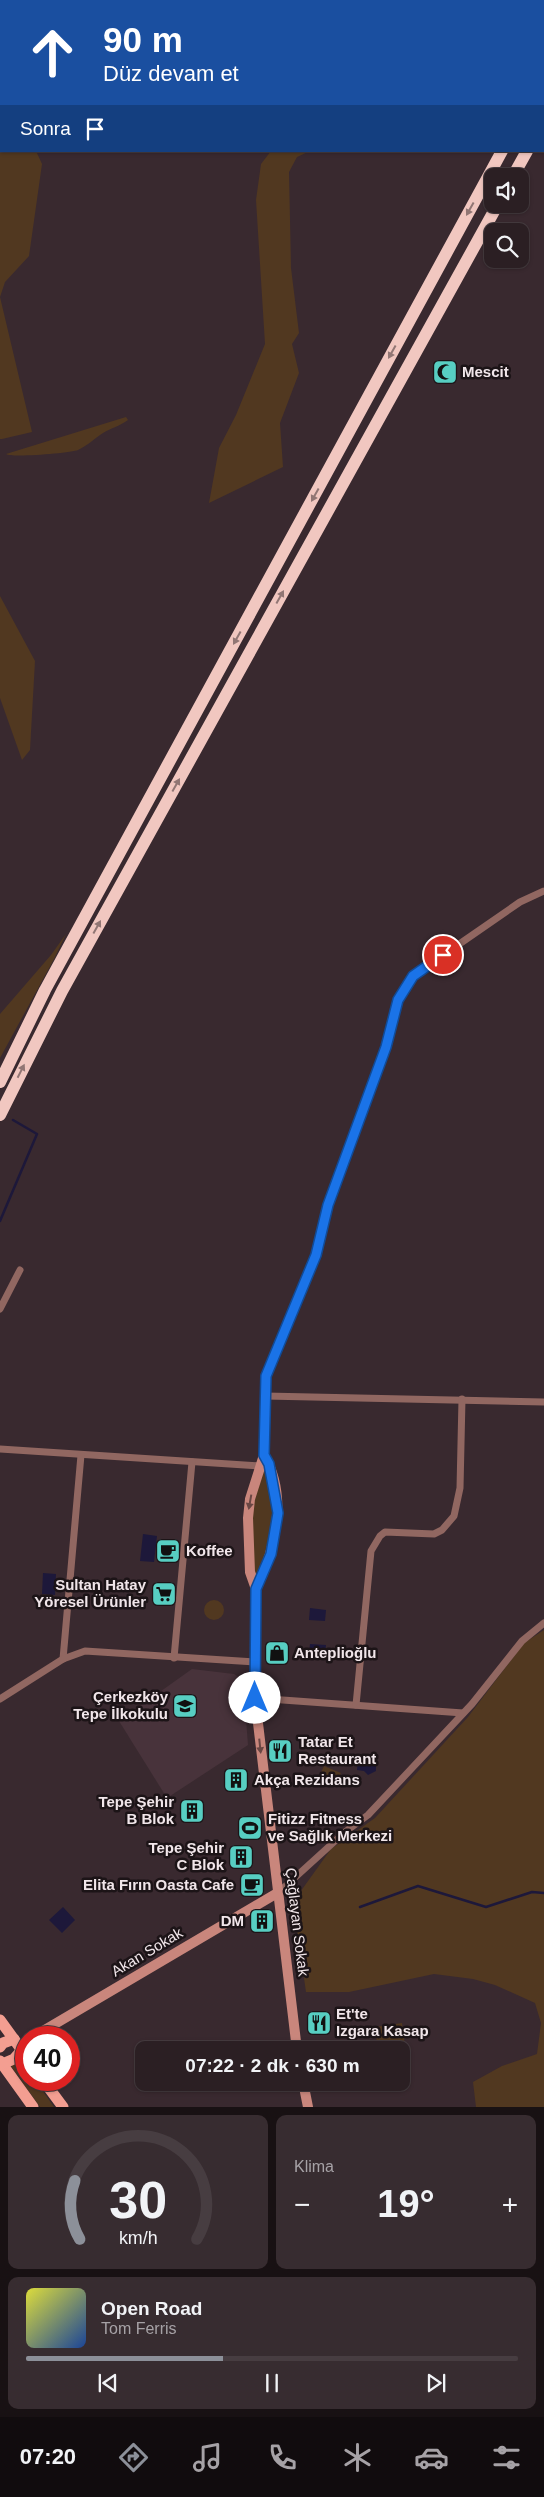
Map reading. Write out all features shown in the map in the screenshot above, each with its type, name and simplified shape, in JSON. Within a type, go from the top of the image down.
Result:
[{"type":"highway","points":[[0,1082],[50,982],[501,152]]},
{"type":"highway","points":[[517,168],[526,152]]},
{"type":"highway","points":[[0,1115],[62,991],[493,213]]},
{"type":"main road","points":[[0,2020],[15,2039]]},
{"type":"main road","points":[[0,2047],[3,2043],[15,2045]]},
{"type":"main road","points":[[15,2057],[1,2062],[33,2107]]},
{"type":"main road","points":[[51,2091],[63,2107]]},
{"type":"street","points":[[256,1589],[250,1572],[248,1518],[250,1498],[264,1455],[266,1376],[316,1255],[328,1205],[386,1047],[398,1000],[413,976],[520,902],[544,891]]},
{"type":"street","points":[[0,1309],[20,1270]]},
{"type":"street","points":[[265,1396],[544,1402]]},
{"type":"street","points":[[356,1705],[371,1551],[380,1536],[385,1532],[434,1534],[442,1530],[454,1516],[460,1488],[462,1399]]},
{"type":"street","points":[[0,1449],[260,1466]]},
{"type":"street","points":[[63,1659],[81,1455]]},
{"type":"street","points":[[256,1589],[271,1554],[278,1513],[269,1464],[264,1455]]},
{"type":"street","points":[[174,1658],[192,1462]]},
{"type":"street","name":"Çağlayan Sokak","points":[[256,1589],[255,1698],[296,2041]]},
{"type":"street","points":[[279,1892],[345,1832],[368,1815],[463,1713],[522,1641],[544,1623]]},
{"type":"street","points":[[0,1699],[63,1659],[85,1651],[255,1662]]},
{"type":"street","points":[[255,1698],[463,1713]]},
{"type":"street","name":"Akan Sokak","points":[[51,2026],[279,1892]]},
{"type":"street","points":[[305,2091],[308,2107]]},
{"type":"shaded area","points":[[0,152],[36,152],[42,164],[29,256],[5,282],[0,297]]},
{"type":"shaded area","points":[[270,152],[308,152],[297,157],[289,172],[291,268],[299,333],[292,344],[299,373],[280,423],[283,467],[209,503],[219,448],[236,415],[265,344],[256,200],[261,164]]},
{"type":"shaded area","points":[[0,297],[32,432],[2,439],[0,439]]},
{"type":"shaded area","points":[[126,417],[128,420],[103,433],[78,450],[41,455],[6,454]]},
{"type":"shaded area","points":[[0,596],[35,661],[30,750],[22,760],[0,698]]},
{"type":"shaded area","points":[[66,934],[0,1058],[0,1014],[51,955]]},
{"type":"shaded area","points":[[266,1462],[275,1517],[259,1577],[253,1576],[251,1512]]},
{"type":"shaded area","points":[[143,1534],[157,1536],[154,1562],[140,1561]]},
{"type":"shaded area","points":[[43,1573],[56,1574],[55,1595],[42,1594]]},
{"type":"shaded area","points":[[214,1600],[221,1603],[224,1610],[221,1617],[214,1620],[207,1617],[204,1610],[207,1603]]},
{"type":"shaded area","points":[[310,1608],[326,1610],[325,1621],[309,1620]]},
{"type":"shaded area","points":[[544,1630],[544,2107],[476,2107],[473,2082],[502,2066],[537,2054],[541,2023],[535,2003],[495,1985],[473,1979],[434,1974],[349,1992],[306,1992],[293,1902],[331,1849],[375,1818],[468,1717],[524,1643]]},
{"type":"shaded area","points":[[310,1644],[326,1645],[325,1655],[309,1653]]},
{"type":"shaded area","points":[[192,1669],[234,1674],[243,1680],[248,1745],[167,1798],[119,1721]]},
{"type":"shaded area","points":[[358,1760],[376,1761],[376,1771],[368,1775],[364,1771],[357,1770]]},
{"type":"shaded area","points":[[324,1766],[341,1773],[335,1786],[318,1779]]},
{"type":"shaded area","points":[[63,1907],[75,1920],[62,1933],[49,1920]]},
{"type":"shaded area","points":[[402,2023],[404,2041],[377,2041],[375,2027]]},
{"type":"shaded area","points":[[15,2063],[15,2072],[11,2066]]},
{"type":"shaded area","points":[[29,2091],[43,2091],[54,2107],[40,2107]]},
{"type":"waterway","points":[[0,1221],[37,1134],[13,1120]]},
{"type":"waterway","points":[[360,1907],[418,1886],[486,1907],[532,1892],[544,1893]]},
{"type":"place","name":"Mescit","points":[[445,372]]},
{"type":"place","name":"Koffee","points":[[168,1551]]},
{"type":"place","name":"Sultan Hatay Yöresel Ürünler","points":[[164,1594]]},
{"type":"place","name":"Anteplioğlu","points":[[277,1653]]},
{"type":"place","name":"Çerkezköy Tepe İlkokulu","points":[[185,1706]]},
{"type":"place","name":"Tatar Et Restaurant","points":[[280,1751]]},
{"type":"place","name":"Akça Rezidans","points":[[236,1780]]},
{"type":"place","name":"Tepe Şehir B Blok","points":[[192,1811]]},
{"type":"place","name":"Fitizz Fitness ve Sağlık Merkezi","points":[[250,1828]]},
{"type":"place","name":"Tepe Şehir C Blok","points":[[241,1857]]},
{"type":"place","name":"Elita Fırın Oasta Cafe","points":[[252,1885]]},
{"type":"place","name":"DM","points":[[262,1921]]},
{"type":"place","name":"Et'te Izgara Kasap","points":[[319,2023]]},
{"type":"route","points":[[255,1698],[256,1589],[271,1554],[278,1513],[269,1464],[264,1455],[266,1376],[316,1255],[328,1205],[386,1047],[398,1000],[413,976],[443,955]]}]
